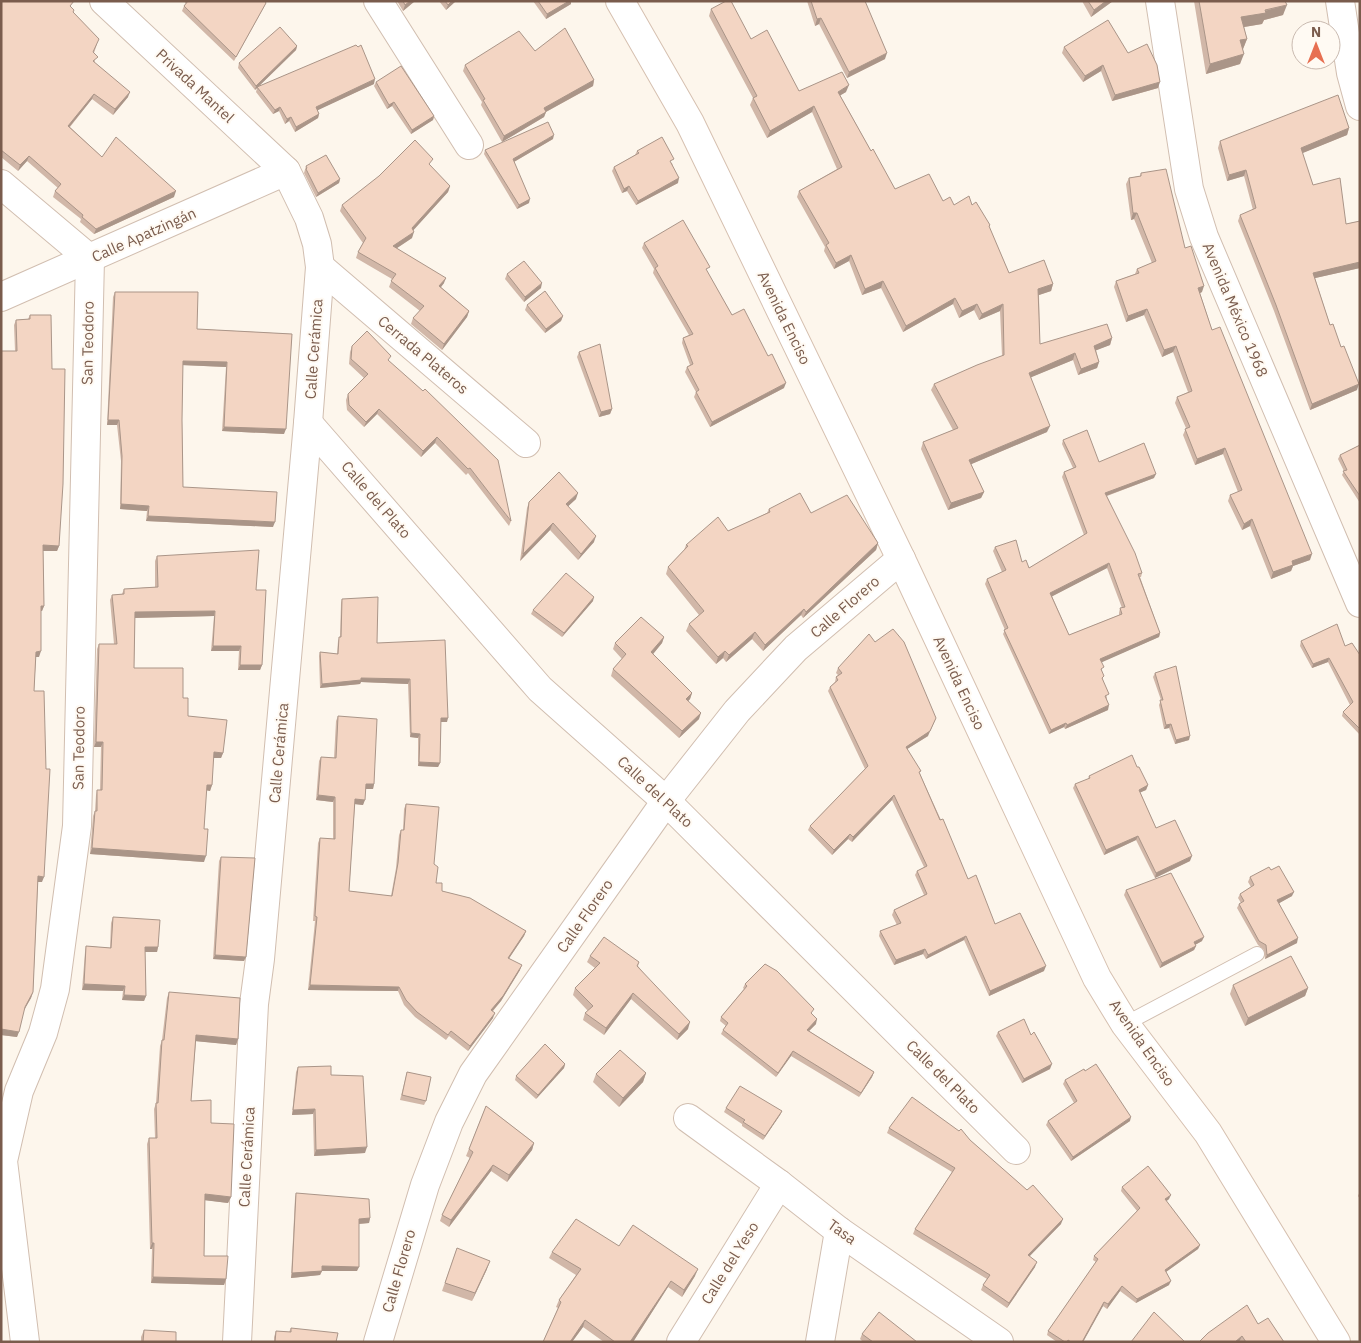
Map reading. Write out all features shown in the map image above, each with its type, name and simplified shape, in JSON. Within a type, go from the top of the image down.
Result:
[{"type":"street","name":"Privada Mantel","points":[[104,1],[286,171]]},
{"type":"street","points":[[378,1],[468,145]]},
{"type":"street","name":"Avenida Enciso","points":[[620,1],[690,123],[901,559],[1089,961],[1125,1024],[1208,1133],[1336,1342]]},
{"type":"street","name":"Avenida México 1968","points":[[1160,1],[1189,189],[1204,237],[1360,603]]},
{"type":"street","points":[[1340,1],[1351,74],[1360,106]]},
{"type":"street","name":"Calle Apatzingán","points":[[1,297],[286,171]]},
{"type":"street","name":"Calle Cerámica","points":[[237,1342],[254,1004],[262,939],[320,267],[317,244],[309,218],[286,171]]},
{"type":"street","points":[[1,184],[90,259]]},
{"type":"street","name":"San Teodoro","points":[[25,1342],[3,1161],[19,1091],[43,1034],[55,989],[77,826],[90,259]]},
{"type":"street","name":"Cerrada Plateros","points":[[320,267],[526,442]]},
{"type":"street","name":"Calle del Plato","points":[[308,423],[540,688],[666,801],[1016,1150]]},
{"type":"street","name":"Calle Florero","points":[[378,1342],[425,1185],[449,1122],[474,1074],[666,801],[737,711],[796,648],[901,559]]},
{"type":"street","name":"Tasa","points":[[688,1118],[779,1184],[839,1231],[999,1342]]},
{"type":"street","name":"Calle del Yeso","points":[[681,1342],[779,1184]]},
{"type":"street","points":[[820,1342],[839,1231]]},
{"type":"lane","points":[[1125,1024],[1257,954]]},
{"type":"building","points":[[1,1],[74,1],[70,6],[74,10],[73,12],[99,39],[93,52],[98,57],[93,61],[130,92],[115,109],[94,94],[68,126],[102,157],[116,137],[176,191],[96,229],[55,191],[61,184],[29,156],[20,165],[1,150]]},
{"type":"building","points":[[188,1],[265,1],[266,3],[236,57],[184,6]]},
{"type":"building","points":[[538,1],[569,1],[547,14]]},
{"type":"building","points":[[726,1],[731,1],[751,39],[767,30],[799,91],[842,72],[849,85],[838,92],[895,189],[929,174],[943,201],[950,197],[954,205],[969,196],[972,205],[976,202],[990,225],[1009,273],[1044,260],[1053,284],[1038,289],[1040,344],[1107,324],[1112,338],[1094,346],[1099,362],[1081,369],[1075,353],[1029,373],[1050,426],[969,460],[984,492],[951,503],[923,442],[958,428],[934,384],[1004,355],[1003,304],[982,314],[977,304],[962,311],[955,298],[906,326],[883,281],[865,289],[851,255],[836,263],[826,245],[829,243],[799,191],[842,167],[814,106],[770,131],[753,98],[757,96],[711,9]]},
{"type":"building","points":[[811,1],[865,1],[887,53],[849,72],[821,18],[817,19]]},
{"type":"building","points":[[1088,1],[1106,1],[1094,10]]},
{"type":"building","points":[[1199,1],[1285,1],[1287,5],[1265,10],[1266,13],[1241,17],[1247,39],[1240,40],[1244,54],[1210,64]]},
{"type":"building","points":[[1108,20],[1128,53],[1147,44],[1157,65],[1160,82],[1115,95],[1103,65],[1085,76],[1064,47]]},
{"type":"building","points":[[280,27],[297,46],[256,86],[239,63]]},
{"type":"building","points":[[565,28],[594,80],[544,108],[546,112],[504,136],[465,65],[519,31],[535,51]]},
{"type":"building","points":[[356,45],[358,47],[361,45],[375,79],[316,107],[319,114],[296,127],[291,117],[287,119],[280,107],[275,110],[257,87]]},
{"type":"building","points":[[401,66],[434,116],[412,130],[394,102],[389,105],[376,82]]},
{"type":"building","points":[[1338,95],[1349,128],[1301,148],[1313,185],[1340,178],[1346,224],[1360,221],[1360,262],[1313,273],[1330,325],[1333,324],[1341,347],[1344,346],[1359,384],[1312,404],[1276,305],[1240,215],[1256,208],[1246,170],[1229,175],[1220,141]]},
{"type":"building","points":[[548,122],[554,135],[513,159],[530,199],[519,205],[485,150]]},
{"type":"building","points":[[662,137],[674,159],[670,161],[679,178],[638,201],[629,186],[624,189],[614,167]]},
{"type":"building","points":[[415,140],[433,159],[429,164],[450,186],[412,228],[414,232],[393,246],[446,278],[439,286],[469,311],[444,344],[413,318],[424,306],[391,281],[396,274],[358,252],[366,238],[342,205],[379,176]]},
{"type":"building","points":[[326,155],[340,179],[318,193],[306,166]]},
{"type":"building","points":[[1166,169],[1185,248],[1191,246],[1204,286],[1198,288],[1212,330],[1220,327],[1312,554],[1292,561],[1293,565],[1273,572],[1252,519],[1244,524],[1230,495],[1242,490],[1225,448],[1197,459],[1185,429],[1190,427],[1177,397],[1192,391],[1176,346],[1164,350],[1147,309],[1128,316],[1116,281],[1139,273],[1137,269],[1156,261],[1137,213],[1133,213],[1129,178],[1141,176],[1141,173]]},
{"type":"building","points":[[683,220],[710,267],[706,269],[732,315],[744,309],[768,356],[772,354],[786,383],[712,422],[696,392],[699,390],[687,367],[693,364],[683,338],[693,334],[655,268],[658,266],[644,243]]},
{"type":"building","points":[[524,261],[542,283],[525,297],[507,274]]},
{"type":"building","points":[[545,291],[563,316],[546,329],[527,305]]},
{"type":"building","points":[[115,292],[198,292],[197,329],[292,334],[286,429],[224,427],[227,362],[183,361],[183,487],[277,492],[275,522],[148,516],[149,506],[121,504],[122,456],[119,420],[108,420]]},
{"type":"building","points":[[30,315],[51,315],[52,369],[65,369],[63,484],[59,546],[43,545],[44,606],[41,606],[41,651],[36,652],[34,691],[44,691],[46,769],[50,769],[44,877],[38,876],[33,992],[25,1007],[19,1032],[1,1029],[1,351],[17,351],[16,320],[30,319]]},
{"type":"building","points":[[367,331],[391,356],[388,360],[423,391],[425,389],[498,460],[511,521],[470,468],[468,469],[437,437],[423,451],[379,409],[366,422],[349,405],[348,394],[368,374],[351,359],[352,346]]},
{"type":"building","points":[[600,344],[612,409],[601,412],[579,352]]},
{"type":"building","points":[[1087,430],[1099,462],[1144,443],[1156,474],[1105,493],[1135,553],[1142,573],[1138,574],[1160,633],[1100,659],[1104,667],[1101,669],[1104,676],[1102,678],[1109,694],[1105,696],[1109,705],[1067,725],[1066,723],[1051,730],[1004,630],[1008,628],[987,579],[1006,570],[995,547],[1016,540],[1022,562],[1026,560],[1029,568],[1087,533],[1064,472],[1076,467],[1063,440]],"holes":[[[1109,563],[1125,607],[1120,608],[1122,614],[1069,635],[1050,593]]]},
{"type":"building","points":[[1360,445],[1360,496],[1343,471],[1347,470],[1340,455]]},
{"type":"building","points":[[559,472],[578,493],[566,504],[596,536],[581,554],[553,523],[523,554],[529,502]]},
{"type":"building","points":[[800,493],[811,513],[847,495],[878,543],[806,612],[804,609],[765,645],[755,632],[729,655],[725,651],[718,657],[689,624],[704,611],[668,567],[688,546],[686,545],[718,517],[728,531],[770,512],[769,509]]},
{"type":"building","points":[[259,550],[256,590],[266,590],[262,665],[240,665],[241,646],[213,646],[215,611],[135,612],[134,668],[183,668],[183,698],[188,698],[188,716],[227,720],[223,753],[214,752],[212,785],[207,785],[204,829],[208,829],[206,856],[92,848],[95,811],[97,811],[97,790],[102,790],[103,742],[96,742],[99,644],[117,644],[112,595],[124,594],[124,589],[158,587],[157,556]]},
{"type":"building","points":[[566,573],[594,597],[564,633],[533,610]]},
{"type":"building","points":[[378,597],[377,643],[445,640],[448,718],[441,718],[440,763],[419,762],[420,734],[411,733],[410,679],[361,678],[361,680],[322,684],[320,652],[338,654],[339,637],[341,637],[342,599]]},
{"type":"building","points":[[641,617],[664,637],[651,652],[692,693],[686,699],[701,713],[682,731],[613,669],[626,654],[615,643]]},
{"type":"building","points":[[1337,624],[1345,646],[1352,643],[1360,655],[1360,729],[1343,712],[1353,702],[1329,658],[1313,664],[1301,641]]},
{"type":"building","points":[[893,629],[904,642],[936,718],[930,731],[906,747],[921,771],[919,772],[940,820],[943,819],[968,879],[976,875],[995,924],[1020,913],[1046,966],[990,991],[966,936],[928,955],[925,949],[896,960],[880,931],[901,923],[894,910],[927,894],[917,871],[927,866],[894,795],[853,837],[850,834],[834,850],[810,826],[868,766],[830,687],[838,680],[836,677],[842,673],[838,668],[869,634],[875,642]]},
{"type":"building","points":[[1176,666],[1190,736],[1176,740],[1171,724],[1166,725],[1160,700],[1163,700],[1155,673]]},
{"type":"building","points":[[338,716],[377,719],[374,784],[366,784],[365,800],[355,799],[349,891],[392,896],[401,830],[404,830],[406,804],[439,807],[434,864],[438,867],[436,883],[442,883],[442,891],[470,898],[526,931],[508,958],[522,965],[503,996],[491,1010],[495,1013],[470,1046],[451,1031],[448,1035],[417,1012],[406,1000],[399,987],[310,985],[317,917],[315,916],[320,838],[335,839],[335,797],[318,795],[321,757],[336,758]]},
{"type":"building","points":[[1132,755],[1148,785],[1139,790],[1156,828],[1175,820],[1192,856],[1156,873],[1138,836],[1106,850],[1075,784]]},
{"type":"building","points":[[221,857],[255,858],[246,957],[215,955]]},
{"type":"building","points":[[1279,866],[1294,892],[1277,900],[1298,938],[1267,955],[1266,945],[1259,941],[1239,904],[1244,901],[1240,894],[1254,885],[1250,877],[1269,867],[1271,870]]},
{"type":"building","points":[[1171,873],[1204,937],[1194,942],[1196,946],[1162,963],[1126,890]]},
{"type":"building","points":[[113,917],[160,920],[158,947],[145,947],[146,996],[124,995],[125,986],[84,984],[86,946],[111,948]]},
{"type":"building","points":[[604,937],[639,962],[637,966],[690,1022],[679,1034],[633,993],[606,1028],[585,1013],[593,1006],[575,988],[600,963],[590,956]]},
{"type":"building","points":[[1291,956],[1308,988],[1248,1018],[1233,985]]},
{"type":"building","points":[[765,964],[777,971],[814,1009],[811,1013],[817,1019],[807,1030],[874,1072],[861,1093],[793,1051],[778,1073],[723,1030],[728,1023],[721,1017],[747,986],[745,984]]},
{"type":"building","points":[[169,992],[240,998],[238,1039],[196,1035],[191,1101],[211,1100],[211,1123],[234,1124],[231,1197],[205,1194],[204,1256],[228,1256],[226,1279],[153,1277],[154,1243],[152,1243],[149,1138],[157,1138],[156,1103],[158,1103],[162,1040],[164,1040]]},
{"type":"building","points":[[1024,1019],[1031,1035],[1034,1032],[1052,1064],[1024,1079],[998,1032]]},
{"type":"building","points":[[545,1044],[565,1064],[538,1095],[516,1076]]},
{"type":"building","points":[[620,1050],[646,1073],[623,1098],[596,1074]]},
{"type":"building","points":[[1096,1064],[1131,1117],[1073,1157],[1048,1121],[1077,1101],[1065,1080]]},
{"type":"building","points":[[331,1066],[331,1075],[363,1076],[367,1147],[316,1150],[315,1109],[293,1110],[298,1067]]},
{"type":"building","points":[[407,1072],[431,1077],[426,1101],[402,1095]]},
{"type":"building","points":[[740,1086],[782,1111],[765,1136],[726,1108]]},
{"type":"building","points":[[912,1097],[959,1131],[961,1129],[970,1140],[1027,1190],[1033,1185],[1063,1219],[1028,1255],[1037,1262],[1009,1303],[983,1285],[990,1275],[915,1229],[955,1168],[889,1128]]},
{"type":"building","points":[[486,1106],[534,1143],[509,1175],[493,1165],[451,1220],[442,1215],[473,1152],[469,1149]]},
{"type":"building","points":[[1148,1166],[1171,1195],[1165,1199],[1200,1245],[1165,1270],[1171,1281],[1137,1299],[1122,1286],[1108,1304],[1104,1302],[1082,1342],[1071,1342],[1068,1340],[1065,1342],[1048,1331],[1098,1259],[1094,1256],[1140,1208],[1122,1187]]},
{"type":"building","points":[[296,1193],[369,1199],[370,1218],[359,1219],[359,1267],[322,1266],[322,1271],[292,1273]]},
{"type":"building","points":[[576,1219],[619,1246],[633,1225],[698,1269],[684,1290],[671,1281],[630,1342],[615,1342],[585,1320],[570,1342],[543,1342],[561,1302],[559,1300],[581,1269],[552,1252]]},
{"type":"building","points":[[457,1248],[490,1261],[475,1293],[445,1283]]},
{"type":"building","points":[[1247,1305],[1258,1324],[1268,1318],[1284,1342],[1246,1342],[1242,1336],[1235,1342],[1199,1342],[1208,1333]]},
{"type":"building","points":[[879,1312],[917,1342],[873,1342],[862,1334]]},
{"type":"building","points":[[1154,1312],[1185,1342],[1131,1342]]},
{"type":"building","points":[[291,1328],[338,1333],[336,1342],[275,1342],[276,1331],[291,1332]]},
{"type":"building","points":[[144,1330],[176,1332],[176,1342],[143,1342]]}]
